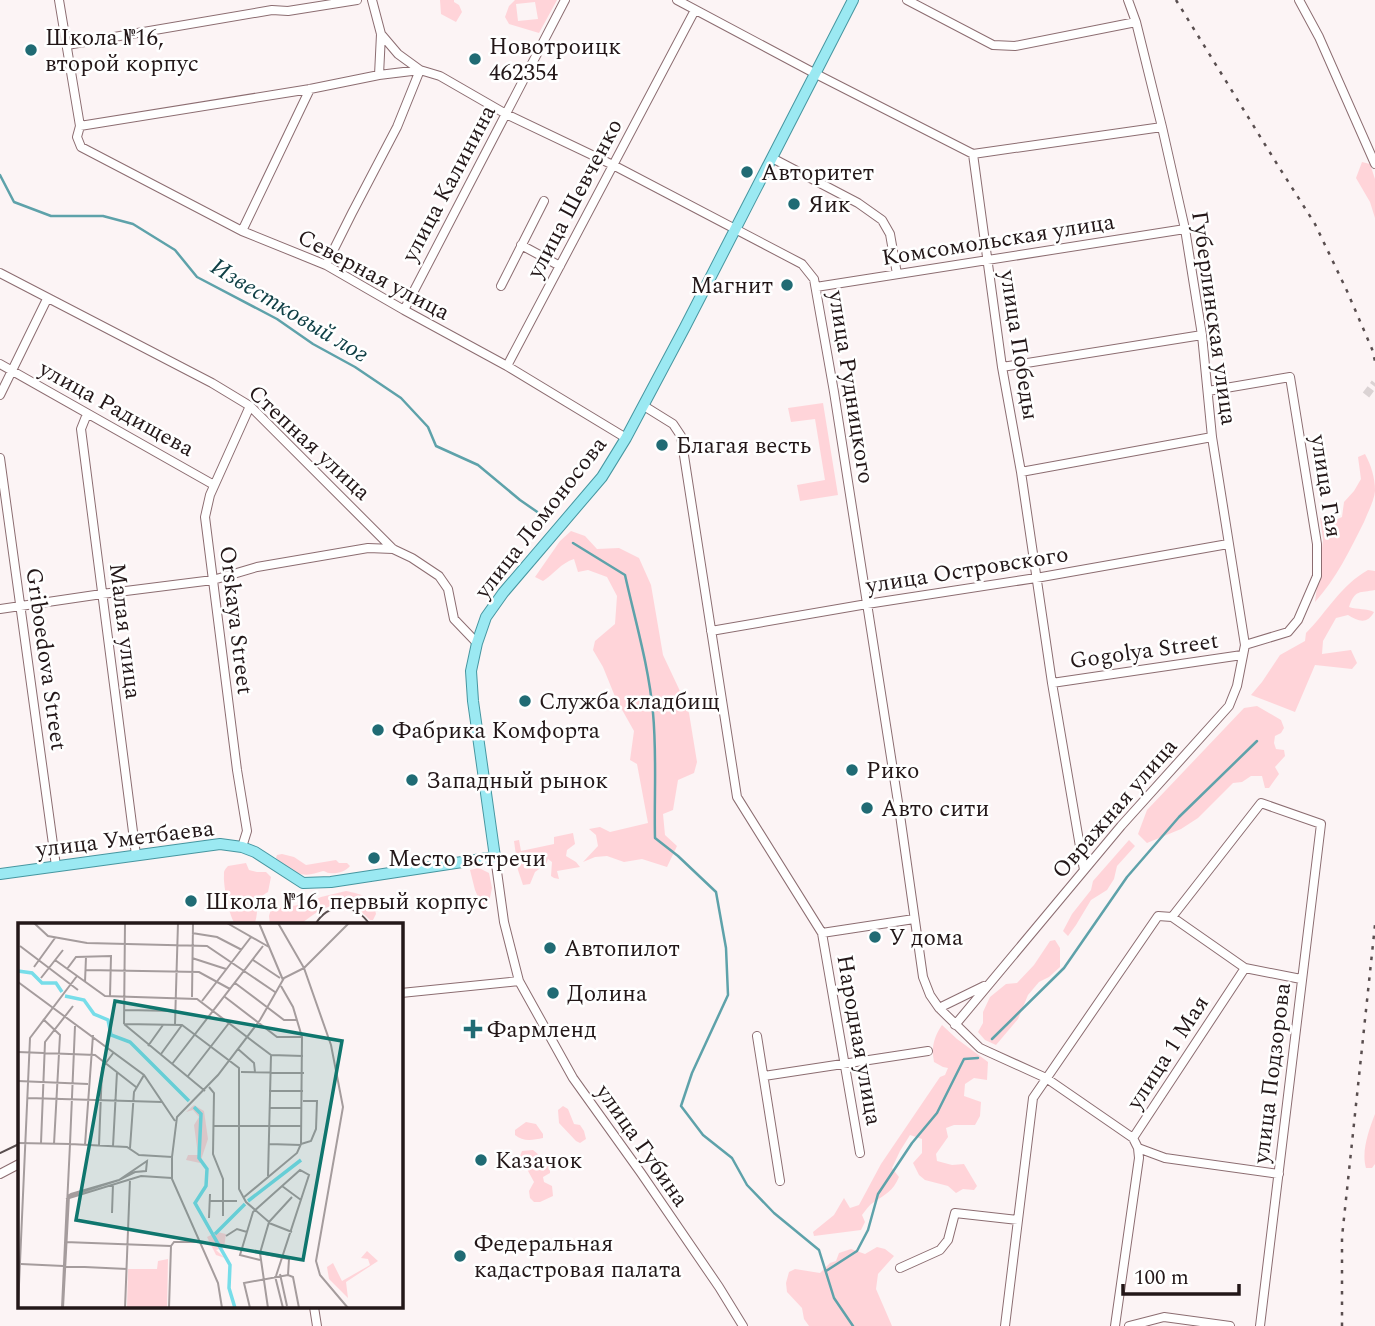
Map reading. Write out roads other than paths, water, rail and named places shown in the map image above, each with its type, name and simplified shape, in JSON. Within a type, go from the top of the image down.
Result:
[{"type":"main road","name":"улица Ломоносова","points":[[495,857],[471,671],[486,617],[601,477],[626,438],[853,0]]},
{"type":"main road","name":"улица Уметбаева","points":[[0,874],[220,844],[255,852],[303,883],[317,884],[495,857]]},
{"type":"street","points":[[59,0],[80,126]]},
{"type":"street","points":[[67,45],[272,10],[288,11],[357,0]]},
{"type":"street","points":[[372,0],[381,34],[379,75]]},
{"type":"street","name":"улица Калинина","points":[[404,310],[565,0]]},
{"type":"street","points":[[677,0],[973,154],[1162,127]]},
{"type":"street","points":[[907,0],[993,45],[1014,46],[1136,22]]},
{"type":"street","name":"Губерлинская улица","points":[[1128,0],[1136,22],[1185,229],[1202,335],[1212,437],[1245,646]]},
{"type":"street","points":[[1299,0],[1319,37],[1375,164]]},
{"type":"street","name":"улица Шевченко","points":[[507,366],[695,10]]},
{"type":"street","points":[[326,265],[397,127],[420,70],[398,54],[381,34]]},
{"type":"street","name":"улица Рудницкого","points":[[80,126],[420,70],[440,76],[506,114],[802,264],[814,279],[816,287],[923,977],[939,1008],[980,1048],[1046,1078],[1133,1138]]},
{"type":"street","points":[[242,231],[310,89]]},
{"type":"street","name":"Северная улица","points":[[80,126],[77,137],[80,147],[242,231],[326,265],[507,366],[626,438]]},
{"type":"street","name":"улица Победы","points":[[973,154],[1002,367],[1084,870]]},
{"type":"street","points":[[772,158],[858,203],[882,220],[890,234],[897,274]]},
{"type":"street","points":[[501,286],[544,201]]},
{"type":"street","name":"Комсомольская улица","points":[[816,287],[1185,229]]},
{"type":"street","points":[[521,245],[560,266]]},
{"type":"street","name":"Степная улица","points":[[0,273],[212,383],[250,406],[393,549],[439,576],[448,589],[454,619],[477,643]]},
{"type":"street","points":[[0,395],[47,299]]},
{"type":"street","points":[[1002,367],[1202,335]]},
{"type":"street","name":"улица Радищева","points":[[0,364],[214,485]]},
{"type":"street","name":"улица Гая","points":[[1208,391],[1290,377],[1317,544],[1317,576],[1298,620],[1288,632],[1245,646]]},
{"type":"street","name":"Orskaya Street","points":[[242,847],[247,831],[205,517],[214,485],[250,406]]},
{"type":"street","points":[[644,406],[673,424],[681,436],[737,797],[822,933],[914,919]]},
{"type":"street","name":"Малая улица","points":[[87,414],[81,429],[136,855]]},
{"type":"street","points":[[1021,472],[1212,437]]},
{"type":"street","name":"Griboedova Street","points":[[0,458],[56,866]]},
{"type":"street","name":"улица Островского","points":[[711,631],[1228,544]]},
{"type":"street","points":[[0,609],[213,580],[257,567],[368,548],[393,549]]},
{"type":"street","name":"Овражная улица","points":[[955,1025],[1121,826],[1230,706],[1245,646]]},
{"type":"street","name":"Gogolya Street","points":[[1052,683],[1242,655]]},
{"type":"street","name":"улица Подзорова","points":[[1172,917],[1261,803],[1321,824],[1260,1326]]},
{"type":"street","name":"улица Ломоносова","points":[[495,857],[505,922],[519,981]]},
{"type":"street","points":[[1005,1326],[1033,1098],[1158,916],[1172,917],[1245,968],[1301,979]]},
{"type":"street","name":"Народная улица","points":[[822,933],[860,1153]]},
{"type":"street","name":"улица 1 Мая","points":[[1115,1326],[1139,1158],[1138,1147],[1133,1138],[1245,968]]},
{"type":"street","points":[[402,993],[519,981]]},
{"type":"street","name":"улица Губина","points":[[519,981],[573,1078],[641,1173],[743,1326]]},
{"type":"street","name":"Овражная улица","points":[[939,1008],[988,984]]},
{"type":"street","points":[[758,1036],[780,1181]]},
{"type":"street","points":[[764,1076],[928,1051]]},
{"type":"street","points":[[1138,1147],[1165,1158],[1279,1174]]},
{"type":"street","points":[[0,1174],[18,1165]]},
{"type":"street","points":[[900,1268],[940,1250],[948,1240],[955,1213],[1018,1220]]},
{"type":"street","points":[[314,1308],[317,1326]]},
{"type":"street","points":[[1129,1326],[1164,1317],[1230,1326]]},
{"type":"waterway","name":"Известковый лог","points":[[0,175],[14,202],[51,216],[103,216],[133,224],[175,250],[197,277],[277,319],[401,398],[428,427],[436,446],[478,465],[546,518]]},
{"type":"waterway","name":"Известковый лог","points":[[573,543],[625,575],[645,661],[653,713],[655,838],[716,892],[726,948],[728,995],[692,1073],[681,1106],[703,1135],[732,1158],[747,1185],[774,1213],[819,1250],[834,1298],[853,1326]]},
{"type":"waterway","points":[[992,1039],[1064,968],[1127,877],[1179,817],[1257,741]]},
{"type":"waterway","points":[[826,1271],[857,1251],[868,1230],[878,1194],[912,1143],[937,1113],[964,1059],[978,1058]]},
{"type":"tunnel","points":[[1366,395],[1375,383]]},
{"type":"tram line","points":[[316,923],[327,912],[342,908],[357,912],[368,923]]},
{"type":"tram line","points":[[0,1153],[18,1144]]},
{"type":"railway","points":[[1176,0],[1315,224],[1347,291],[1375,361]]},
{"type":"railway","points":[[1342,1326],[1342,1237],[1375,925]]},
{"type":"place","name":"Школа №16, второй корпус","points":[[31,50]]},
{"type":"place","name":"Новотроицк 462354","points":[[475,59]]},
{"type":"place","name":"Авторитет","points":[[747,172]]},
{"type":"place","name":"Яик","points":[[794,204]]},
{"type":"place","name":"Магнит","points":[[787,285]]},
{"type":"place","name":"Благая весть","points":[[662,445]]},
{"type":"place","name":"Служба кладбищ","points":[[525,701]]},
{"type":"place","name":"Фабрика Комфорта","points":[[378,730]]},
{"type":"place","name":"Рико","points":[[852,770]]},
{"type":"place","name":"Западный рынок","points":[[412,780]]},
{"type":"place","name":"Авто сити","points":[[867,808]]},
{"type":"place","name":"Место встречи","points":[[374,858]]},
{"type":"place","name":"Школа №16, первый корпус","points":[[191,901]]},
{"type":"place","name":"У дома","points":[[875,937]]},
{"type":"place","name":"Автопилот","points":[[550,948]]},
{"type":"place","name":"Долина","points":[[553,993]]},
{"type":"place","name":"Фармленд","points":[[473,1029]]},
{"type":"place","name":"Казачок","points":[[481,1160]]},
{"type":"place","name":"Федеральная кадастровая палата","points":[[460,1256]]}]
